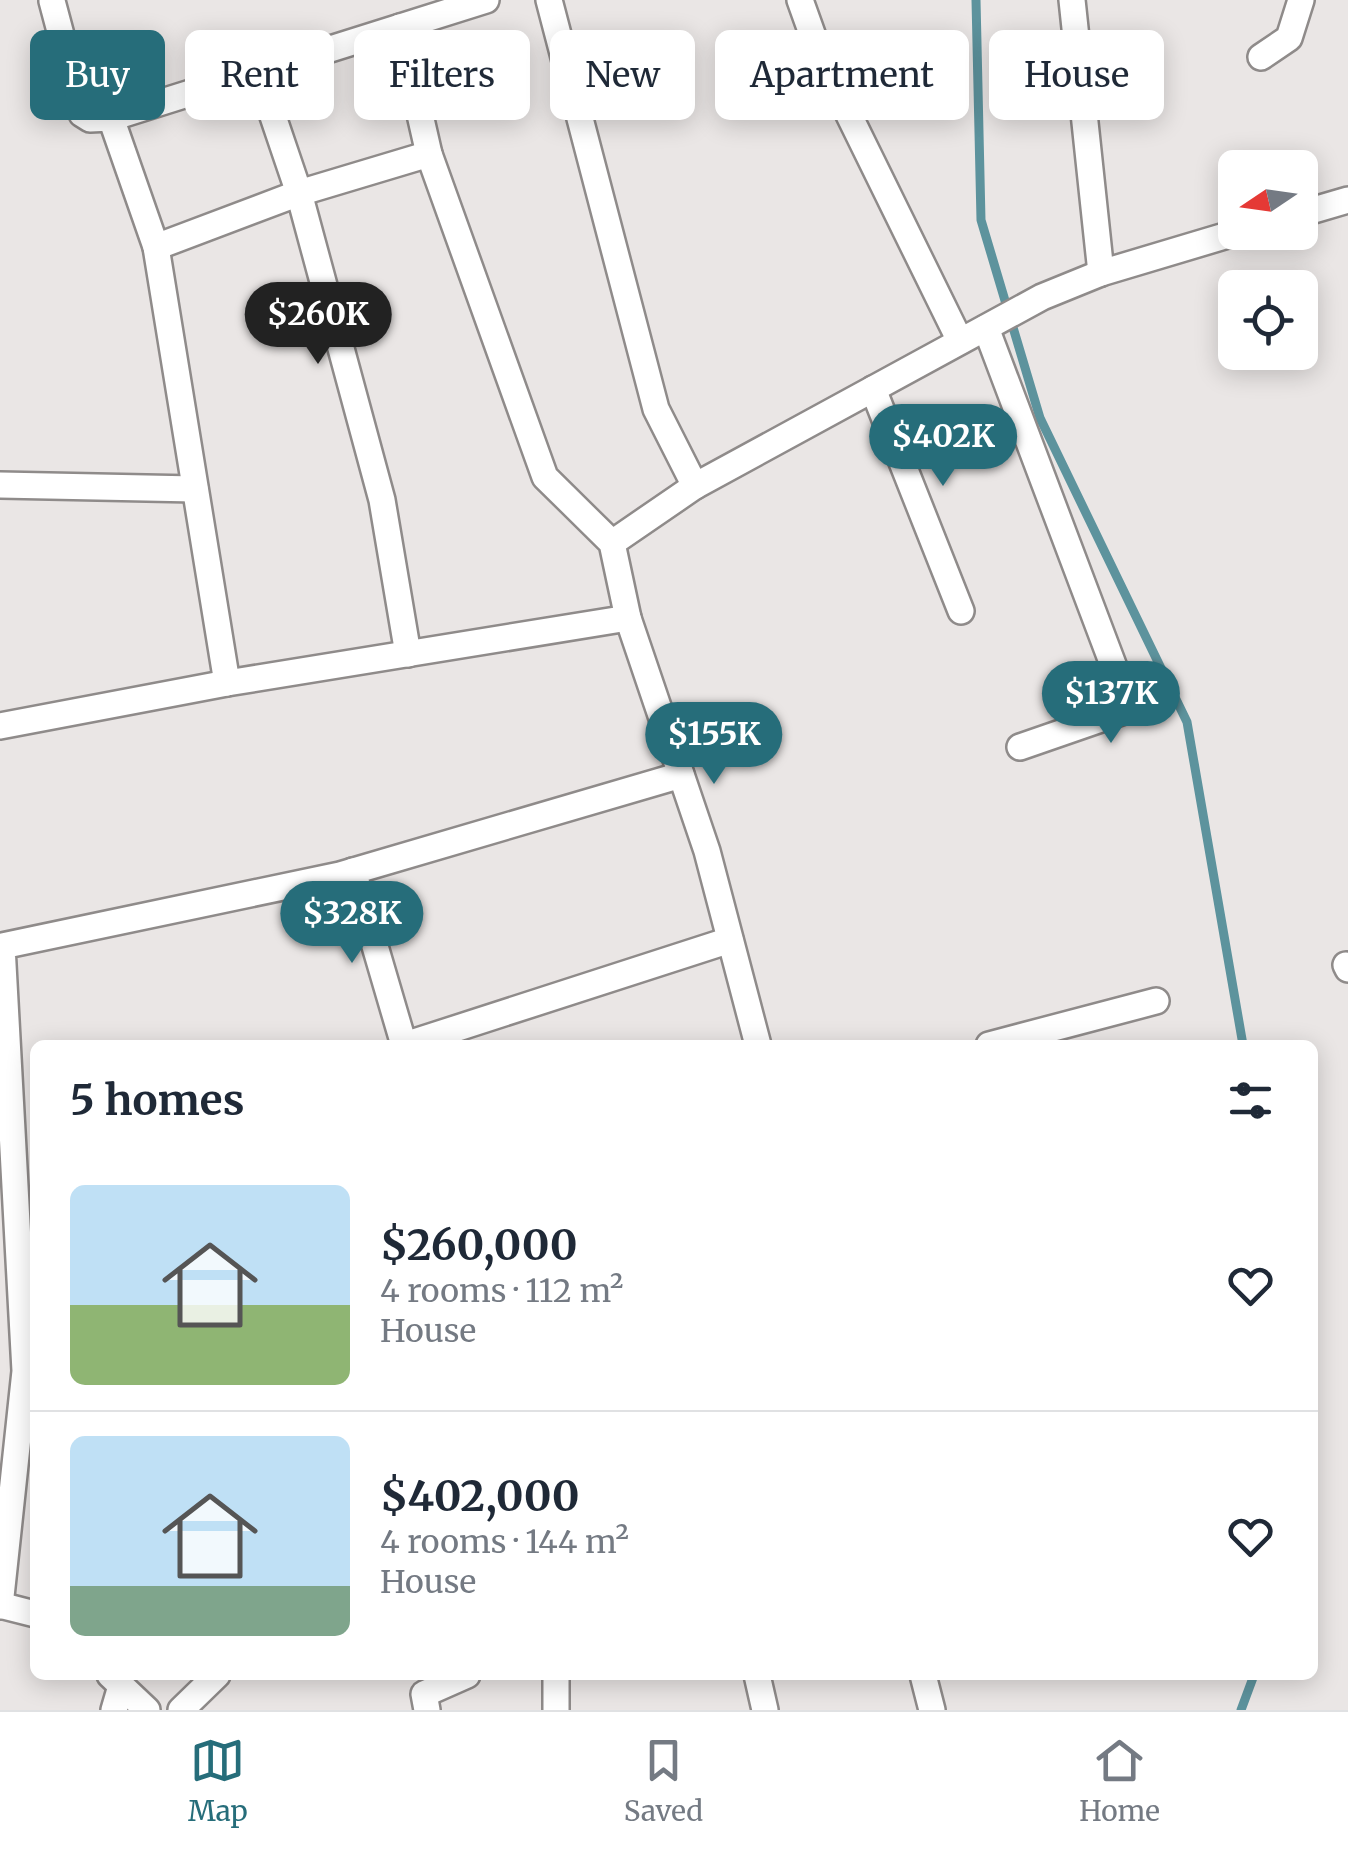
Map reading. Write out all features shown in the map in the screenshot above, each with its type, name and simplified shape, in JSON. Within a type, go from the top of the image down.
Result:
[{"type":"street","points":[[334,48],[486,0]]},
{"type":"street","points":[[549,0],[656,408],[695,486]]},
{"type":"street","points":[[800,0],[820,56],[960,341]]},
{"type":"street","points":[[1072,0],[1101,273]]},
{"type":"street","points":[[1261,57],[1289,38],[1301,0]]},
{"type":"street","points":[[52,1],[60,30]]},
{"type":"street","points":[[400,27],[430,154],[545,476],[612,543],[628,618],[706,851],[757,1040]]},
{"type":"street","points":[[112,120],[156,247],[227,684]]},
{"type":"street","points":[[274,120],[299,193],[382,500],[408,654]]},
{"type":"street","points":[[156,247],[299,193],[430,154]]},
{"type":"street","points":[[1318,209],[1348,200]]},
{"type":"street","points":[[612,543],[695,486],[1042,297],[1101,273],[1218,238]]},
{"type":"street","points":[[986,328],[1128,710],[1020,747]]},
{"type":"street","points":[[873,388],[962,610]]},
{"type":"street","points":[[0,485],[196,490]]},
{"type":"street","points":[[0,726],[628,618]]},
{"type":"street","points":[[30,1613],[0,1606],[25,1370],[2,946],[353,872],[681,774]]},
{"type":"street","points":[[353,872],[403,1040]]},
{"type":"street","points":[[420,1040],[730,940]]},
{"type":"street","points":[[1008,1040],[1156,1001]]},
{"type":"street","points":[[181,1710],[213,1680]]},
{"type":"street","points":[[427,1710],[424,1694],[456,1680]]},
{"type":"street","points":[[556,1680],[556,1710]]},
{"type":"street","points":[[758,1680],[765,1710]]},
{"type":"street","points":[[924,1680],[932,1710]]},
{"type":"street","points":[[115,1690],[146,1710]]},
{"type":"waterway","points":[[976,0],[981,220],[1040,418],[1187,722],[1242,1040]]},
{"type":"waterway","points":[[1241,1710],[1252,1680]]}]
